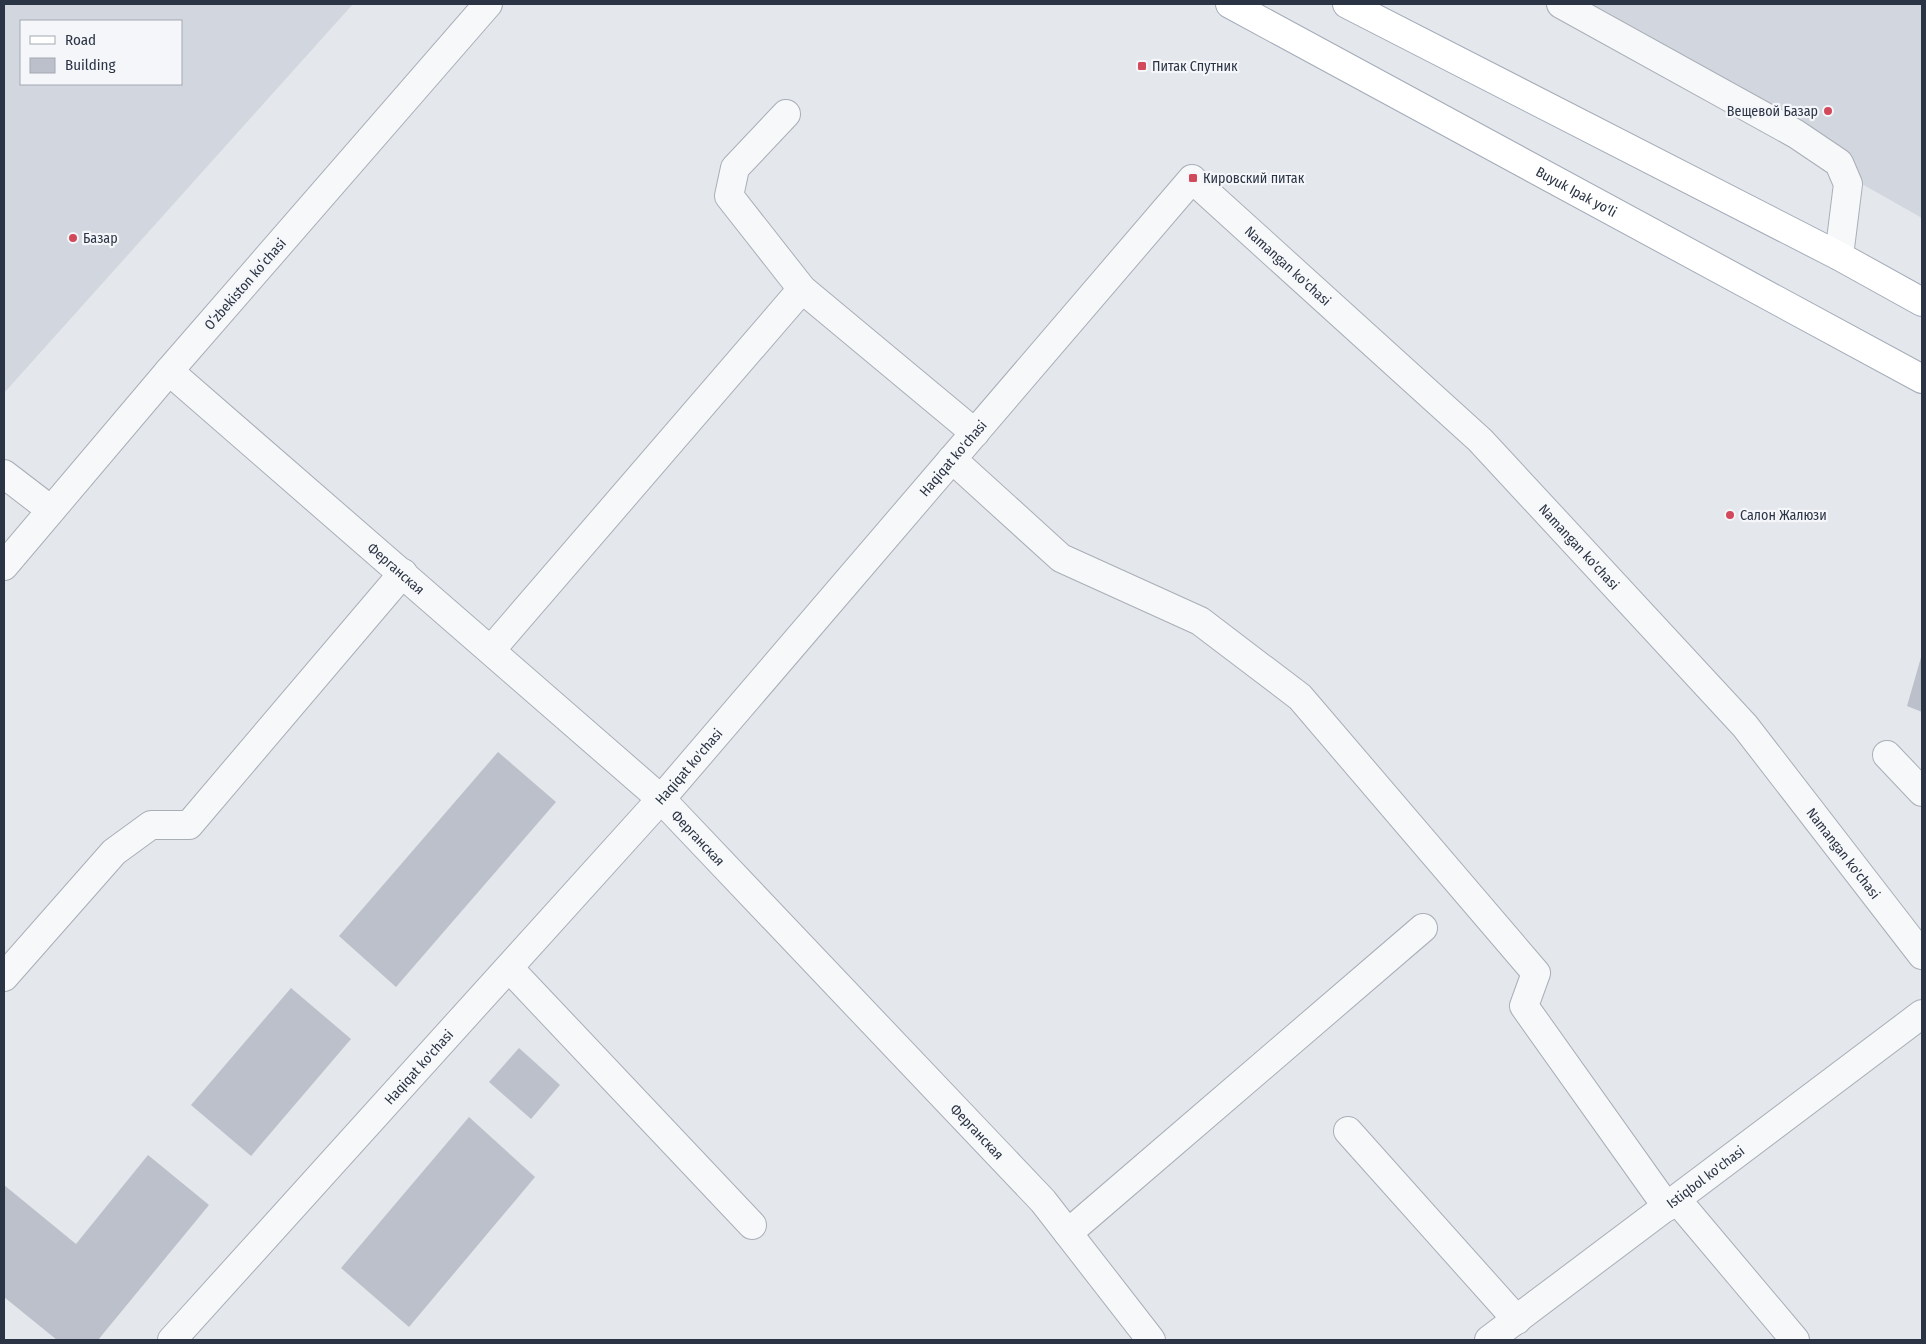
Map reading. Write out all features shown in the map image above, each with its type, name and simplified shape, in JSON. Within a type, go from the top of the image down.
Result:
[{"type":"main road","name":"Buyuk Ipak yo'li","points":[[1230,4],[1922,378]]},
{"type":"main road","points":[[1347,4],[1839,256],[1922,302]]},
{"type":"street","name":"Oʻzbekiston koʻchasi","points":[[4,566],[169,371],[488,4]]},
{"type":"street","points":[[1561,4],[1796,134],[1839,163],[1848,184],[1839,256]]},
{"type":"street","points":[[786,114],[735,168],[730,196],[802,289],[975,433]]},
{"type":"street","name":"Haqiqat ko'chasi","points":[[172,1340],[662,799],[1192,179]]},
{"type":"street","name":"Namangan ko'chasi","points":[[1192,179],[1486,448],[1745,726],[1922,955]]},
{"type":"street","points":[[491,650],[802,289]]},
{"type":"street","name":"Ферганская","points":[[169,371],[662,799],[1043,1201],[1151,1340]]},
{"type":"street","points":[[952,459],[1061,558],[1200,621],[1300,697],[1536,973],[1524,1006],[1672,1203],[1794,1340]]},
{"type":"street","points":[[4,474],[52,510]]},
{"type":"street","points":[[4,977],[114,852],[151,825],[189,826],[403,573]]},
{"type":"street","points":[[1887,755],[1922,792]]},
{"type":"street","points":[[1068,1232],[1422,928]]},
{"type":"street","points":[[509,968],[752,1225]]},
{"type":"street","name":"Istiqbol ko'chasi","points":[[1489,1340],[1922,1014]]},
{"type":"street","points":[[1348,1131],[1517,1320]]},
{"type":"shaded area","name":"Базар","points":[[4,4],[353,4],[4,393]]},
{"type":"shaded area","name":"Вещевой Базар","points":[[1544,4],[1922,4],[1922,218]]},
{"type":"building","points":[[1922,654],[1922,712],[1907,706]]},
{"type":"building","points":[[498,752],[556,802],[396,987],[339,936]]},
{"type":"building","points":[[291,988],[351,1039],[251,1156],[191,1105]]},
{"type":"building","points":[[519,1048],[560,1085],[531,1119],[489,1082]]},
{"type":"building","points":[[469,1117],[535,1177],[409,1327],[341,1268]]},
{"type":"building","points":[[148,1155],[209,1205],[98,1340],[57,1340],[4,1297],[4,1185],[76,1244]]},
{"type":"place","name":"Питак Спутник","points":[[1142,66]]},
{"type":"place","name":"Вещевой Базар","points":[[1828,111]]},
{"type":"place","name":"Кировский питак","points":[[1193,178]]},
{"type":"place","name":"Базар","points":[[73,238]]},
{"type":"place","name":"Салон Жалюзи","points":[[1730,515]]}]
